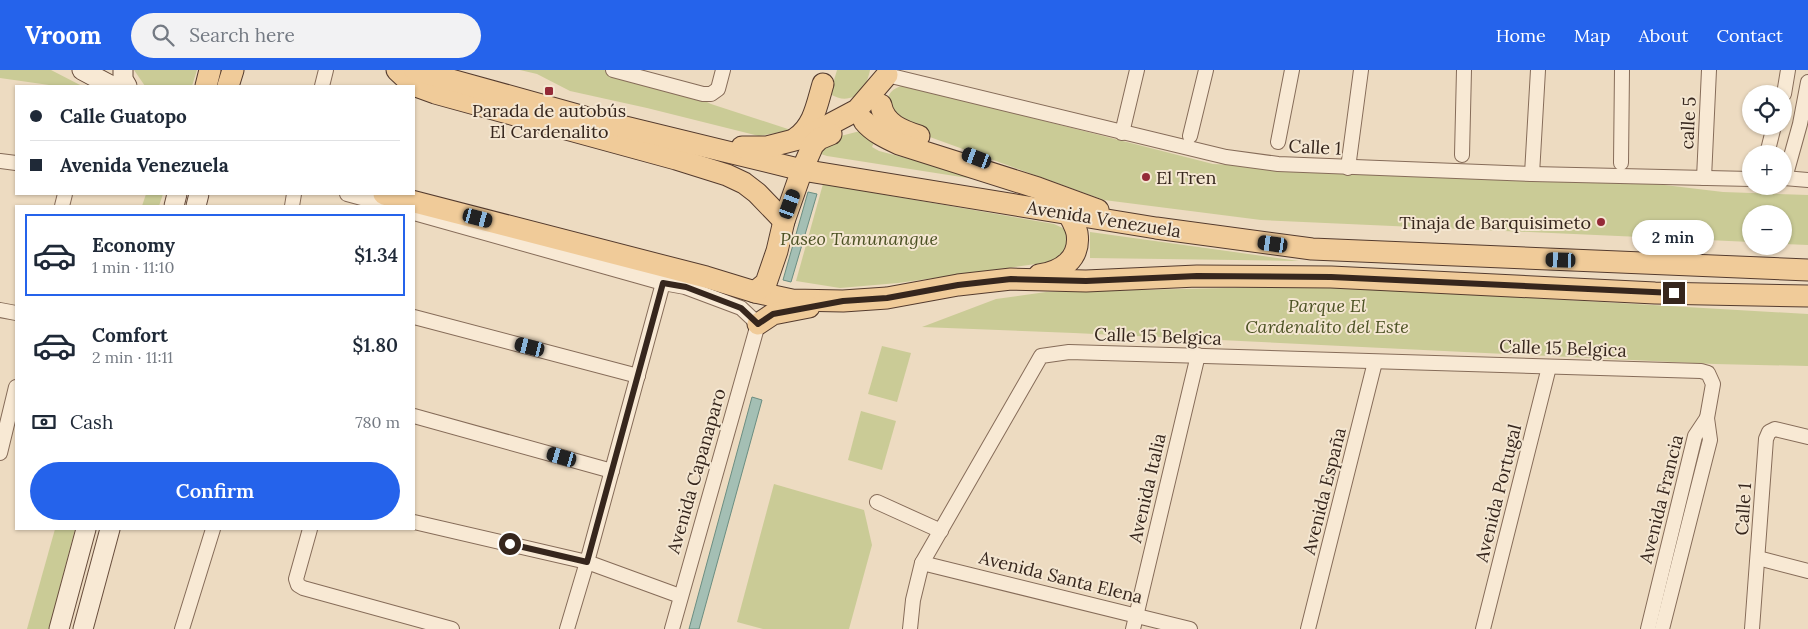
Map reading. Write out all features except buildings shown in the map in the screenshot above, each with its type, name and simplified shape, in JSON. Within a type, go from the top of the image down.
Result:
[{"type":"main road","points":[[206,85],[210,70]]},
{"type":"main road","points":[[228,85],[233,70]]},
{"type":"main road","points":[[397,70],[413,85]]},
{"type":"main road","name":"Avenida Venezuela","points":[[415,70],[592,119],[802,170],[1156,228],[1312,249],[1808,270]]},
{"type":"main road","points":[[592,119],[653,127],[745,148],[767,147],[806,137],[857,110],[887,73]]},
{"type":"main road","points":[[887,73],[887,86],[881,105],[882,112],[887,119],[905,132],[977,158],[1038,188]]},
{"type":"main road","points":[[790,141],[804,133],[812,120],[825,77]]},
{"type":"main road","points":[[415,86],[727,175],[744,183],[757,193],[784,221]]},
{"type":"main road","points":[[755,292],[766,283],[777,251],[784,221],[813,145],[818,139],[864,121],[881,105]]},
{"type":"main road","points":[[864,121],[883,136],[899,144],[1156,228]]},
{"type":"main road","points":[[388,195],[706,277],[755,292],[792,300],[843,301],[887,298],[958,285],[1053,273],[1072,259],[1076,248],[1077,233],[1059,195]]},
{"type":"main road","points":[[1011,279],[1086,281],[1197,276],[1331,277],[1655,293],[1808,296]]},
{"type":"main road","points":[[758,324],[773,314],[843,301]]},
{"type":"street","points":[[82,70],[110,85]]},
{"type":"street","points":[[123,70],[123,79],[126,85]]},
{"type":"street","points":[[322,85],[326,70]]},
{"type":"street","points":[[613,70],[703,94],[711,94],[718,89],[723,70]]},
{"type":"street","points":[[1122,133],[1137,70]]},
{"type":"street","points":[[1190,136],[1206,70]]},
{"type":"street","name":"Calle 1","points":[[1278,142],[1292,70]]},
{"type":"street","points":[[1348,168],[1361,70]]},
{"type":"street","points":[[1462,155],[1464,70]]},
{"type":"street","points":[[1532,174],[1538,70]]},
{"type":"street","points":[[1621,163],[1622,70]]},
{"type":"street","name":"calle 5","points":[[1704,178],[1709,70]]},
{"type":"street","points":[[1786,85],[1788,70]]},
{"type":"street","name":"Calle 1","points":[[887,73],[1122,133],[1226,157],[1278,164],[1532,174],[1742,178]]},
{"type":"street","points":[[1792,151],[1800,124],[1808,82]]},
{"type":"street","points":[[0,162],[15,163]]},
{"type":"street","points":[[1792,179],[1808,180]]},
{"type":"street","points":[[351,195],[387,205]]},
{"type":"street","points":[[415,212],[663,283],[686,287],[741,308],[758,324]]},
{"type":"street","points":[[567,629],[663,283]]},
{"type":"street","points":[[0,310],[15,313]]},
{"type":"street","points":[[415,317],[638,376]]},
{"type":"street","name":"Avenida Capanaparo","points":[[672,629],[758,324]]},
{"type":"street","name":"Calle 15 Belgica","points":[[910,629],[913,600],[922,563],[1041,356],[1069,352],[1700,371],[1708,373],[1713,384],[1707,418]]},
{"type":"street","name":"Avenida Italia","points":[[1135,622],[1198,355]]},
{"type":"street","name":"Avenida España","points":[[1308,629],[1375,362]]},
{"type":"street","name":"Avenida Portugal","points":[[1482,629],[1549,367]]},
{"type":"street","points":[[0,453],[15,391]]},
{"type":"street","points":[[415,416],[612,471]]},
{"type":"street","name":"Avenida Francia","points":[[1648,629],[1695,436],[1707,418]]},
{"type":"street","name":"Avenida Francia","points":[[1662,629],[1710,440],[1707,418]]},
{"type":"street","name":"Calle 1","points":[[1752,629],[1765,451],[1769,432],[1775,429],[1808,437]]},
{"type":"street","points":[[877,502],[940,531]]},
{"type":"street","points":[[415,522],[587,562],[680,596]]},
{"type":"street","points":[[59,629],[86,530]]},
{"type":"street","points":[[83,629],[110,530]]},
{"type":"street","points":[[182,629],[213,530]]},
{"type":"street","points":[[310,530],[296,579],[298,585],[303,588],[452,629]]},
{"type":"street","points":[[1758,558],[1808,570]]},
{"type":"street","name":"Avenida Santa Elena","points":[[922,563],[1135,622],[1190,629]]},
{"type":"green space","points":[[0,70],[51,70],[80,85],[49,85],[0,78]]},
{"type":"green space","points":[[134,70],[197,70],[192,85],[144,85]]},
{"type":"green space","points":[[520,70],[604,70],[687,92],[711,104],[791,130],[759,136],[570,91],[537,74]]},
{"type":"green space","points":[[837,70],[870,70],[861,90],[851,98],[845,99],[830,94]]},
{"type":"green space","points":[[904,85],[1213,164],[1656,184],[1742,193],[1742,195],[1808,195],[1808,245],[1792,244],[1792,205],[1742,205],[1742,242],[1261,220],[1104,200],[905,128],[886,104],[888,97],[897,88]]},
{"type":"green space","points":[[864,130],[875,140],[872,147],[879,151],[1006,184],[827,156],[821,154],[818,149],[825,140]]},
{"type":"green space","name":"Paseo Tamunangue","points":[[823,184],[1054,224],[1065,229],[1072,240],[1057,261],[898,283],[840,288],[796,281]]},
{"type":"green space","points":[[146,195],[163,195],[159,205],[142,205]]},
{"type":"green space","points":[[1090,232],[1299,261],[1090,258]]},
{"type":"green space","name":"Parque El Cardenalito del Este","points":[[1323,286],[1808,314],[1808,366],[1714,364],[922,327],[996,299],[1046,292]]},
{"type":"green space","points":[[882,346],[911,353],[897,402],[868,394]]},
{"type":"green space","points":[[861,411],[896,421],[882,470],[848,460]]},
{"type":"green space","points":[[774,484],[864,510],[872,545],[849,629],[763,629],[737,622]]},
{"type":"green space","points":[[55,530],[75,530],[49,629],[27,629]]},
{"type":"shaded area","points":[[808,192],[817,194],[791,282],[783,280]]},
{"type":"shaded area","points":[[752,397],[762,400],[699,629],[689,629]]},
{"type":"place","name":"Parada de autobús El Cardenalito","points":[[549,91]]},
{"type":"place","name":"El Tren","points":[[1146,177]]},
{"type":"place","name":"Tinaja de Barquisimeto","points":[[1601,222]]},
{"type":"route","points":[[510,544],[587,562],[663,283],[686,287],[741,308],[758,324],[773,314],[843,301],[887,298],[958,285],[1011,279],[1086,281],[1197,276],[1331,277],[1674,293]]}]
